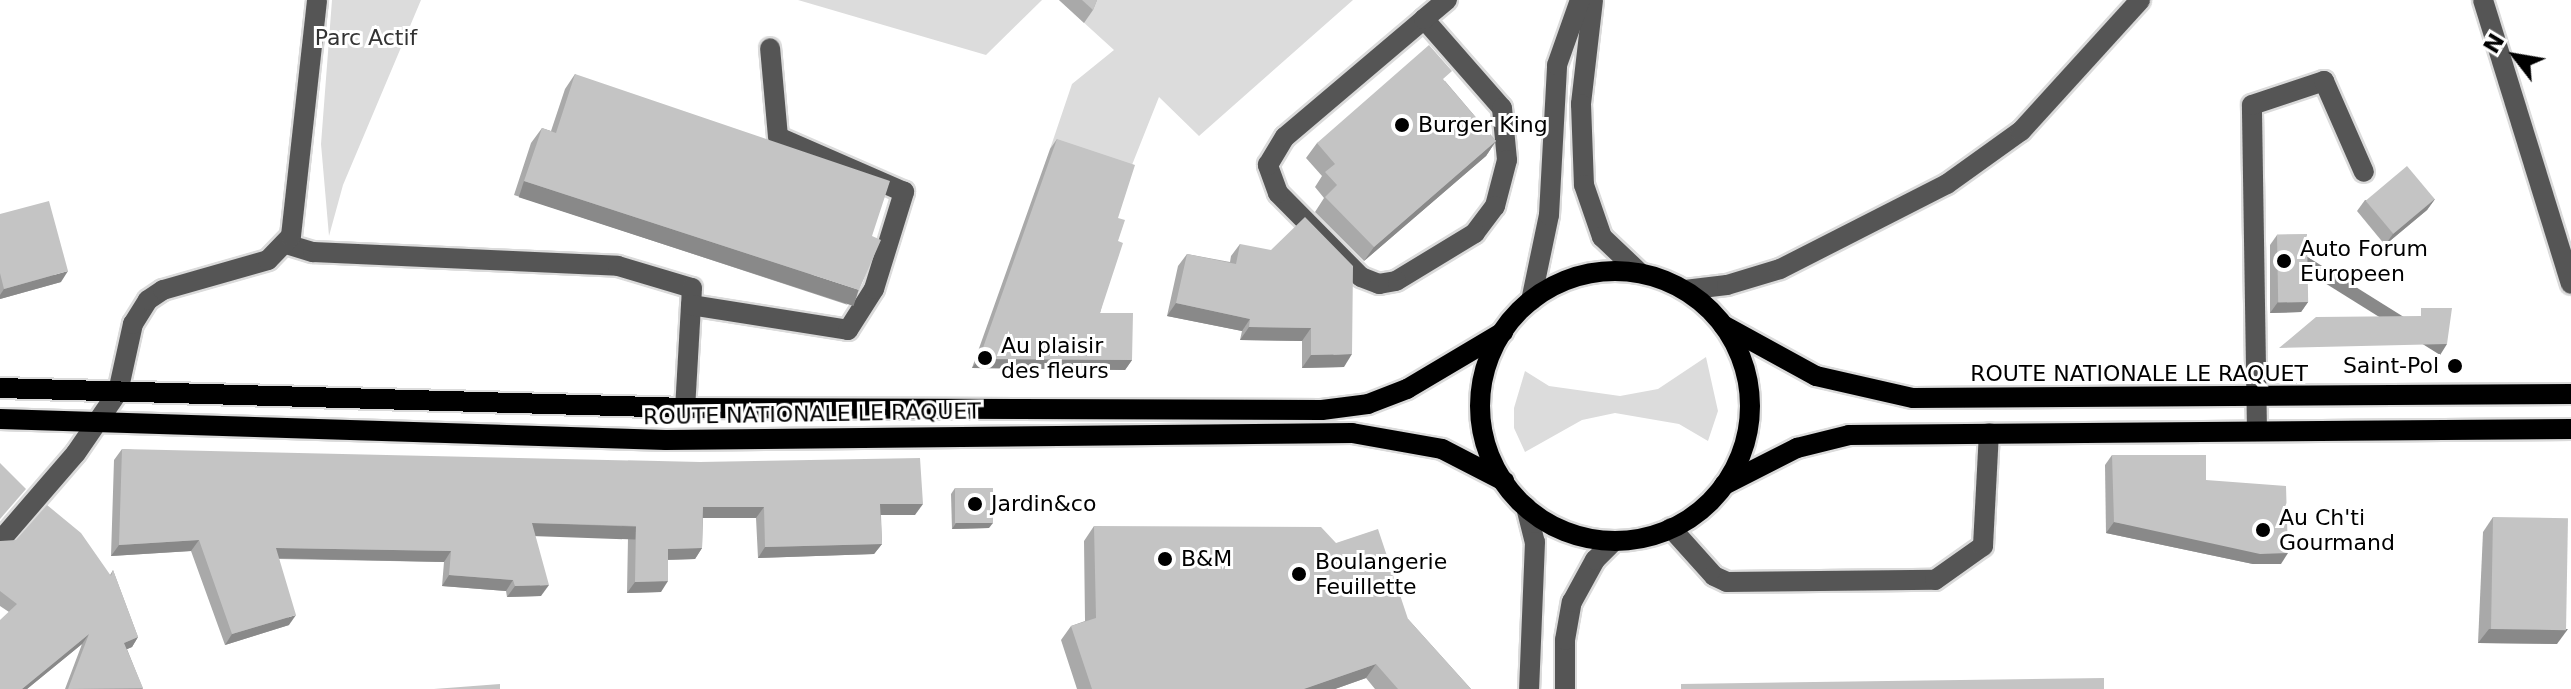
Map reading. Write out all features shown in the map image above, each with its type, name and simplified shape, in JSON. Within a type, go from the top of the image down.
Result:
[{"type":"main road","points":[[1607,271],[1640,273],[1685,290],[1723,325],[1740,355],[1750,405],[1746,439],[1724,485],[1701,510],[1671,528],[1614,541],[1567,532],[1526,507],[1504,481],[1489,453],[1481,407],[1484,375],[1503,332],[1531,301],[1575,278],[1607,271]]},
{"type":"main road","name":"ROUTE NATIONALE LE RAQUET","points":[[1723,325],[1793,367],[1888,396],[2571,394]]},
{"type":"main road","name":"ROUTE NATIONALE LE RAQUET","points":[[0,388],[685,408],[1322,410],[1368,404],[1407,389],[1503,332]]},
{"type":"main road","name":"ROUTE NATIONALE LE RAQUET","points":[[0,419],[666,440],[1352,433],[1442,449],[1504,481]]},
{"type":"main road","points":[[1724,485],[1797,448],[1832,437],[2571,429]]},
{"type":"street","points":[[0,541],[104,424],[118,392],[133,324],[148,300],[163,290],[268,260],[286,244],[296,215],[317,0]]},
{"type":"street","points":[[1424,19],[1502,108],[1509,137],[1502,188],[1475,233],[1396,281],[1379,284],[1361,277],[1278,193],[1268,165],[1285,137],[1424,19],[1447,0]]},
{"type":"street","points":[[1531,301],[1549,215],[1557,65],[1580,0]]},
{"type":"street","points":[[1593,0],[1581,104],[1584,185],[1602,237],[1640,273]]},
{"type":"street","points":[[1685,290],[1727,285],[1780,269],[1947,184],[2021,131],[2140,0]]},
{"type":"street","points":[[2483,0],[2571,284]]},
{"type":"street","points":[[691,305],[848,330],[874,289],[904,192],[778,137],[770,48]]},
{"type":"street","points":[[2257,431],[2252,105],[2324,81],[2364,172]]},
{"type":"street","points":[[286,244],[313,252],[618,266],[692,288],[685,408]]},
{"type":"street","points":[[1671,528],[1714,576],[1727,582],[1935,580],[1983,546],[1989,433]]},
{"type":"street","points":[[1526,507],[1535,542],[1529,689]]},
{"type":"street","points":[[1565,689],[1565,640],[1572,602],[1595,560],[1614,541]]},
{"type":"green space","name":"Parc Actif","points":[[332,0],[421,0],[343,185],[329,236],[321,144]]},
{"type":"green space","points":[[798,0],[1042,0],[986,55]]},
{"type":"green space","points":[[1059,0],[1353,0],[1199,136],[1159,97],[1128,175],[1050,149],[1072,84],[1114,50]]},
{"type":"green space","points":[[1706,357],[1718,411],[1708,441],[1679,424],[1615,413],[1582,420],[1525,452],[1514,428],[1514,408],[1525,371],[1549,386],[1620,396],[1658,389]]},
{"type":"building","points":[[1082,0],[1097,0],[1093,10]]},
{"type":"building","name":"Burger King","points":[[1429,45],[1452,71],[1443,79],[1496,141],[1374,247],[1325,197],[1337,185],[1325,172],[1335,164],[1317,143]]},
{"type":"building","points":[[575,74],[890,181],[872,236],[881,240],[859,290],[524,181],[542,128],[556,133]]},
{"type":"building","points":[[1057,139],[1135,165],[1118,218],[1125,220],[1118,241],[1123,243],[1100,313],[1133,313],[1132,360],[979,359]]},
{"type":"building","points":[[2407,166],[2435,199],[2393,234],[2366,201]]},
{"type":"building","points":[[49,201],[68,271],[4,289],[0,273],[0,214]]},
{"type":"building","points":[[1305,217],[1353,266],[1352,354],[1311,355],[1311,328],[1249,327],[1250,319],[1176,303],[1187,254],[1236,264],[1240,244],[1271,250]]},
{"type":"building","points":[[2307,234],[2308,302],[2278,303],[2277,235]]},
{"type":"building","points":[[2421,308],[2452,308],[2447,344],[2279,348],[2316,317],[2421,316]]},
{"type":"building","points":[[122,449],[700,462],[920,458],[923,504],[880,504],[882,544],[765,547],[764,507],[703,507],[702,548],[668,549],[668,581],[635,582],[636,526],[532,523],[549,585],[515,586],[513,580],[449,575],[451,551],[276,548],[296,615],[232,634],[199,540],[119,545]]},
{"type":"building","points":[[2112,455],[2206,455],[2206,480],[2286,486],[2288,553],[2260,554],[2114,522]]},
{"type":"building","points":[[0,463],[26,489],[0,519]]},
{"type":"building","points":[[955,488],[993,488],[993,523],[955,523]]},
{"type":"building","points":[[47,505],[81,533],[111,576],[113,570],[138,637],[124,643],[143,688],[68,689],[89,634],[22,689],[0,689],[0,620],[17,604],[0,591],[0,541],[16,540]]},
{"type":"building","points":[[2493,517],[2568,518],[2566,630],[2491,629]]},
{"type":"building","points":[[1094,526],[1321,527],[1336,543],[1378,529],[1408,619],[1471,689],[1398,689],[1376,664],[1304,689],[1092,689],[1071,626],[1096,618]]},
{"type":"building","points":[[2104,678],[2104,689],[1681,689],[1681,684]]},
{"type":"building","points":[[500,684],[500,689],[434,689]]},
{"type":"place","name":"Burger King","points":[[1402,125]]},
{"type":"place","name":"Auto Forum Europeen","points":[[2284,261]]},
{"type":"place","name":"Au plaisir des fleurs","points":[[985,358]]},
{"type":"place","name":"Saint-Pol","points":[[2455,366]]},
{"type":"place","name":"Jardin&co","points":[[975,504]]},
{"type":"place","name":"Au Ch'ti Gourmand","points":[[2263,530]]},
{"type":"place","name":"B&M","points":[[1165,559]]},
{"type":"place","name":"Boulangerie Feuillette","points":[[1299,574]]}]
